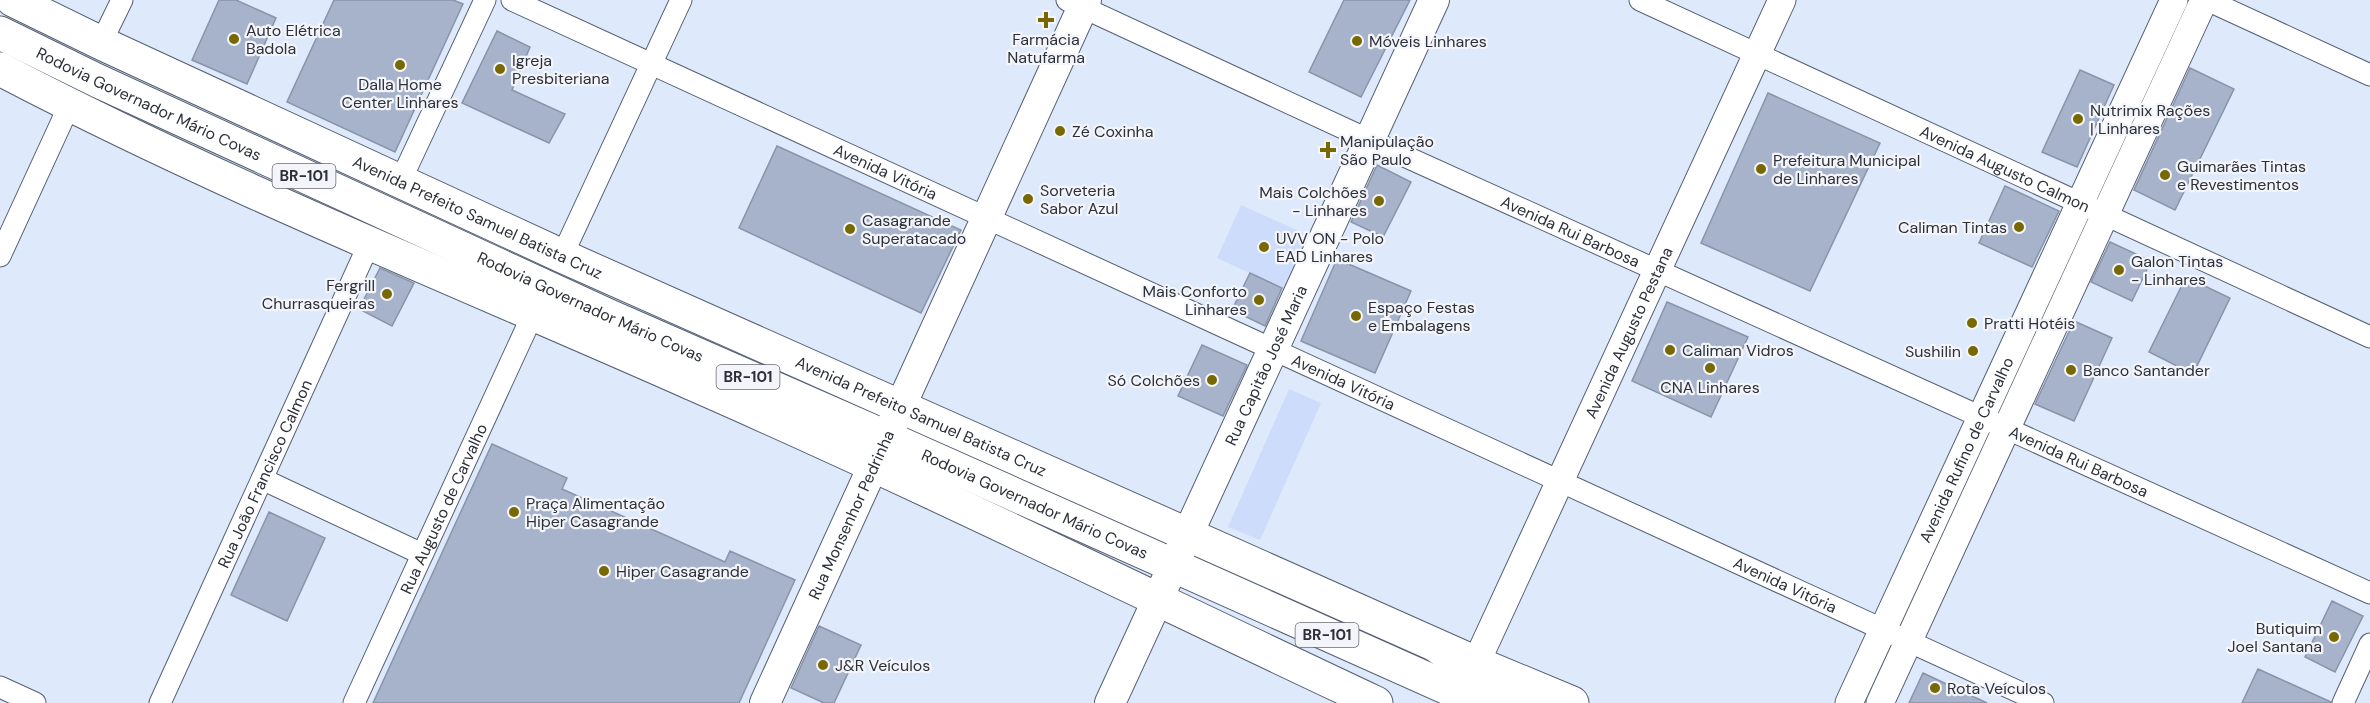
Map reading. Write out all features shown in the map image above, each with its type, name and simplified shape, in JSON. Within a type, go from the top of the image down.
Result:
[{"type":"main road","name":"Avenida Prefeito Samuel Batista Cruz","points":[[13,0],[101,44],[562,256],[1476,663],[1572,703]]},
{"type":"main road","name":"Rua Capitão José Maria","points":[[1158,601],[1434,0]]},
{"type":"main road","name":"Rua Monsenhor Pedrinha","points":[[765,703],[986,218],[1078,2]]},
{"type":"main road","name":"Rodovia Governador Mário Covas","points":[[0,33],[98,81],[609,316],[880,451],[1174,567],[1481,703]]},
{"type":"main road","points":[[0,69],[69,106],[369,244],[691,382],[880,451],[1158,601],[1376,703]]},
{"type":"main road","points":[[609,316],[691,382]]},
{"type":"main road","points":[[1110,703],[1158,601]]},
{"type":"main road","points":[[1437,645],[1495,691],[1519,703]]},
{"type":"street","points":[[101,44],[122,0]]},
{"type":"street","points":[[400,182],[485,0]]},
{"type":"street","name":"Avenida Vitória","points":[[512,0],[2043,703]]},
{"type":"street","points":[[562,256],[681,0]]},
{"type":"street","name":"Avenida Augusto Calmon","points":[[1640,0],[2370,337]]},
{"type":"street","name":"Avenida Augusto Pestana","points":[[1476,663],[1782,0]]},
{"type":"street","name":"Avenida Rufino de Carvalho","points":[[1849,703],[2174,0]]},
{"type":"street","points":[[2205,0],[2370,75]]},
{"type":"street","name":"Avenida Rufino de Carvalho","points":[[1880,703],[2205,0]]},
{"type":"street","name":"Avenida Rui Barbosa","points":[[1078,2],[1370,140],[2370,593]]},
{"type":"street","points":[[0,256],[69,106]]},
{"type":"street","name":"Rua João Francisco Calmon","points":[[160,703],[369,244]]},
{"type":"street","name":"Rua Augusto de Carvalho","points":[[354,703],[533,314]]},
{"type":"street","points":[[262,479],[422,554]]},
{"type":"street","points":[[2343,703],[2370,644]]},
{"type":"street","points":[[0,687],[35,703]]},
{"type":"shaded area","name":"UVV ON - Polo EAD Linhares","points":[[1241,205],[1310,236],[1286,290],[1217,258]]},
{"type":"shaded area","points":[[1289,389],[1321,403],[1260,540],[1228,527]]},
{"type":"building","name":"Auto Elétrica Badola","points":[[219,0],[236,0],[276,18],[247,84],[192,60]]},
{"type":"building","points":[[334,0],[453,0],[463,4],[395,152],[287,102]]},
{"type":"building","name":"Móveis Linhares","points":[[1344,0],[1410,0],[1361,97],[1309,72]]},
{"type":"building","name":"Igreja Presbiteriana","points":[[497,31],[530,47],[512,90],[565,114],[549,143],[462,103]]},
{"type":"building","points":[[2190,68],[2234,89],[2175,210],[2134,190]]},
{"type":"building","name":"Nutrimix Rações | Linhares","points":[[2080,70],[2114,85],[2077,167],[2042,152]]},
{"type":"building","points":[[1768,93],[1880,143],[1810,291],[1701,243]]},
{"type":"building","name":"Casagrande Superatacado","points":[[777,146],[961,230],[921,313],[739,228]]},
{"type":"building","name":"Mais Colchões - Linhares","points":[[1377,165],[1411,182],[1383,237],[1351,222]]},
{"type":"building","name":"Caliman Tintas","points":[[2005,186],[2059,211],[2032,267],[1979,243]]},
{"type":"building","name":"Galon Tintas - Linhares","points":[[2110,242],[2151,261],[2132,301],[2091,282]]},
{"type":"building","name":"Espaço Festas e Embalagens","points":[[1337,259],[1411,291],[1375,373],[1301,341]]},
{"type":"building","name":"Fergrill Churrasqueiras","points":[[380,268],[414,283],[392,326],[359,309]]},
{"type":"building","name":"Mais Conforto Linhares","points":[[1250,273],[1282,288],[1265,326],[1232,310]]},
{"type":"building","points":[[2186,277],[2230,298],[2193,374],[2149,352]]},
{"type":"building","points":[[1667,302],[1748,337],[1711,417],[1632,381]]},
{"type":"building","name":"Banco Santander","points":[[2074,321],[2112,338],[2074,421],[2035,404]]},
{"type":"building","name":"Só Colchões","points":[[1202,345],[1247,365],[1223,416],[1178,396]]},
{"type":"building","name":"Hiper Casagrande","points":[[492,444],[567,478],[562,489],[725,562],[730,551],[795,580],[739,703],[373,703]]},
{"type":"building","points":[[269,512],[325,538],[287,621],[231,595]]},
{"type":"building","name":"Butiquim Joel Santana","points":[[2332,601],[2363,616],[2335,672],[2305,657]]},
{"type":"building","name":"J&R Veículos","points":[[819,626],[861,645],[834,703],[824,703],[791,688]]},
{"type":"building","points":[[2258,669],[2331,702],[2242,703]]},
{"type":"building","name":"Rota Veículos","points":[[1923,673],[1987,703],[1909,703]]},
{"type":"place","name":"Farmácia Natufarma","points":[[1046,20]]},
{"type":"place","name":"Auto Elétrica Badola","points":[[234,39]]},
{"type":"place","name":"Móveis Linhares","points":[[1357,41]]},
{"type":"place","name":"Dalla Home Center Linhares","points":[[400,65]]},
{"type":"place","name":"Igreja Presbiteriana","points":[[500,69]]},
{"type":"place","name":"Nutrimix Rações | Linhares","points":[[2078,119]]},
{"type":"place","name":"Zé Coxinha","points":[[1060,131]]},
{"type":"place","name":"Manipulação São Paulo","points":[[1328,150]]},
{"type":"place","name":"Prefeitura Municipal de Linhares","points":[[1761,169]]},
{"type":"place","name":"Guimarães Tintas e Revestimentos","points":[[2165,175]]},
{"type":"place","name":"Sorveteria Sabor Azul","points":[[1028,199]]},
{"type":"place","name":"Mais Colchões - Linhares","points":[[1379,201]]},
{"type":"place","name":"Caliman Tintas","points":[[2019,227]]},
{"type":"place","name":"Casagrande Superatacado","points":[[850,229]]},
{"type":"place","name":"UVV ON - Polo EAD Linhares","points":[[1264,247]]},
{"type":"place","name":"Galon Tintas - Linhares","points":[[2119,270]]},
{"type":"place","name":"Fergrill Churrasqueiras","points":[[387,294]]},
{"type":"place","name":"Mais Conforto Linhares","points":[[1259,300]]},
{"type":"place","name":"Espaço Festas e Embalagens","points":[[1356,316]]},
{"type":"place","name":"Pratti Hotéis","points":[[1972,323]]},
{"type":"place","name":"Caliman Vidros","points":[[1670,350]]},
{"type":"place","name":"Sushilin","points":[[1973,351]]},
{"type":"place","name":"CNA Linhares","points":[[1710,368]]},
{"type":"place","name":"Banco Santander","points":[[2071,370]]},
{"type":"place","name":"Só Colchões","points":[[1212,380]]},
{"type":"place","name":"Praça Alimentação Hiper Casagrande","points":[[514,512]]},
{"type":"place","name":"Hiper Casagrande","points":[[604,571]]},
{"type":"place","name":"Butiquim Joel Santana","points":[[2334,637]]},
{"type":"place","name":"J&R Veículos","points":[[823,665]]},
{"type":"place","name":"Rota Veículos","points":[[1935,688]]}]
